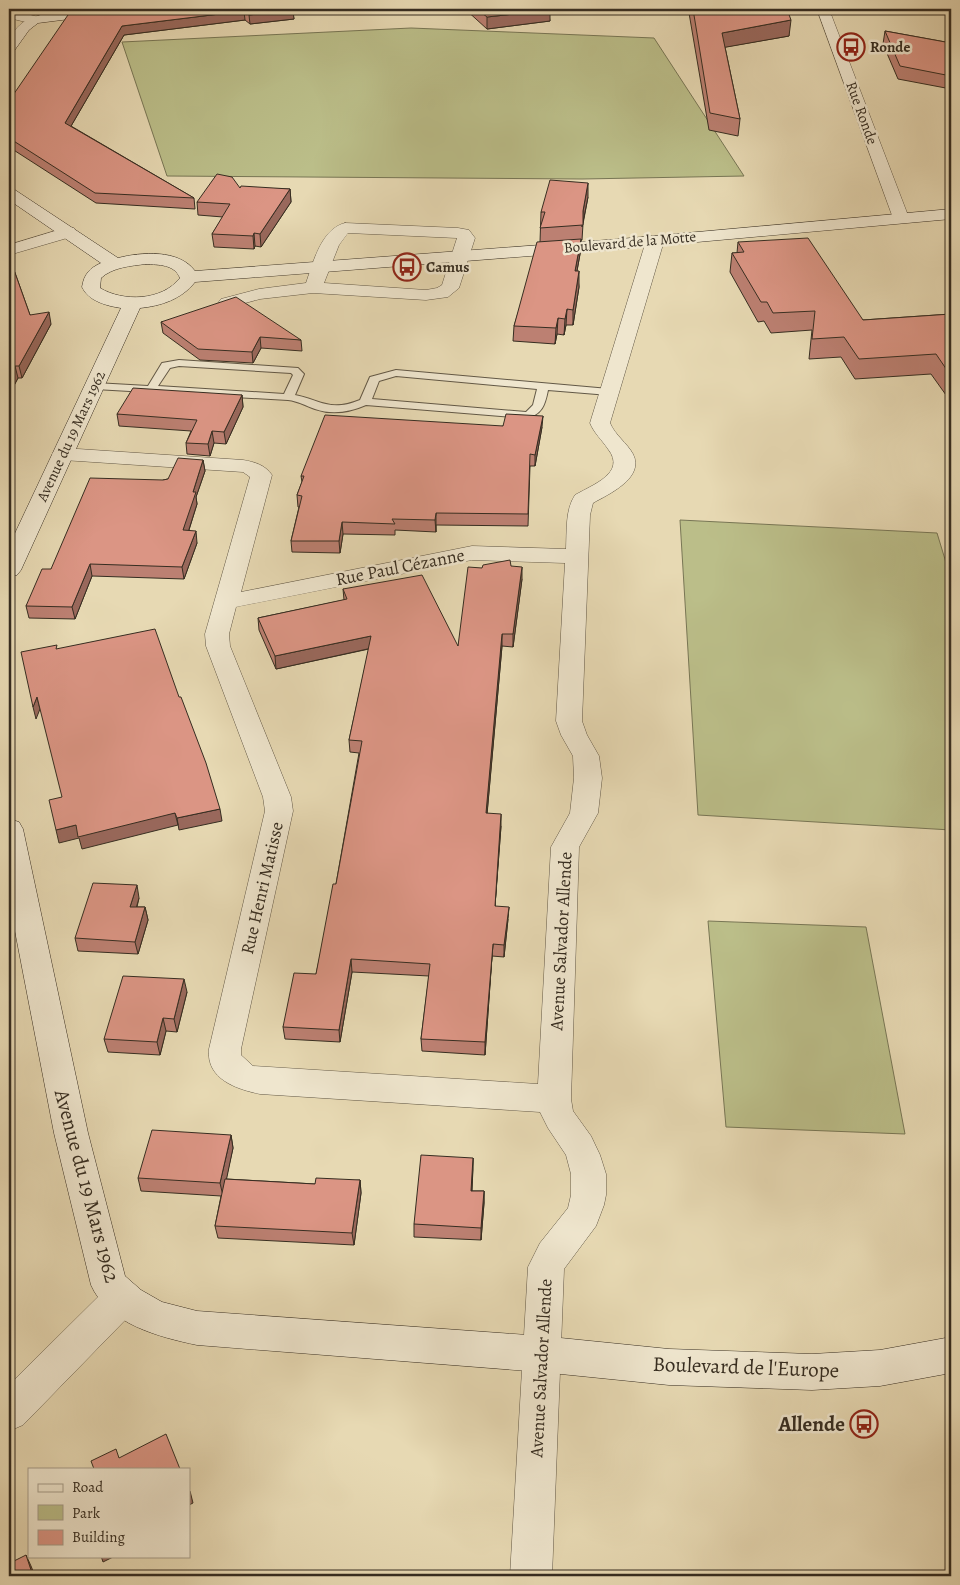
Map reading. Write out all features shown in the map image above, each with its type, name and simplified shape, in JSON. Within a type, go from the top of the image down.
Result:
[{"type":"street","points":[[9,14],[34,20],[116,9]]},
{"type":"street","name":"Rue Ronde","points":[[823,9],[901,218]]},
{"type":"street","points":[[9,48],[24,27],[34,20]]},
{"type":"street","points":[[9,193],[115,264]]},
{"type":"street","name":"Boulevard de la Motte","points":[[189,276],[656,241],[951,214]]},
{"type":"street","points":[[227,302],[259,294],[313,288],[435,295],[450,288],[466,238],[458,233],[350,227],[342,229],[338,232],[321,266],[313,288]]},
{"type":"street","points":[[9,250],[68,232]]},
{"type":"street","name":"Avenue Salvador Allende","points":[[531,1576],[546,1267],[558,1246],[582,1216],[588,1192],[589,1178],[586,1164],[578,1145],[558,1118],[554,1099],[565,847],[584,813],[588,778],[586,756],[574,735],[569,721],[576,556],[583,500],[618,479],[626,462],[618,446],[601,426],[656,241]]},
{"type":"street","points":[[160,259],[182,266],[189,276],[186,285],[167,296],[133,302],[107,299],[96,294],[91,287],[90,280],[96,273],[115,264],[131,260],[160,259]]},
{"type":"street","name":"Avenue du 19 Mars 1962","points":[[9,570],[133,302]]},
{"type":"street","name":"Rue Henri Matisse","points":[[63,454],[243,466],[258,471],[261,474],[217,634],[218,646],[277,797],[279,811],[224,1060],[243,1077],[260,1081],[554,1099]]},
{"type":"street","name":"Rue Paul Cézanne","points":[[226,602],[472,553],[576,556]]},
{"type":"street","name":"Avenue du 19 Mars 1962","points":[[9,829],[71,1133],[109,1285],[122,1298],[148,1315],[197,1328],[541,1354]]},
{"type":"street","points":[[9,1412],[122,1298]]},
{"type":"street","name":"Boulevard de l'Europe","points":[[541,1354],[669,1367],[812,1372],[880,1368],[951,1355]]},
{"type":"lane","points":[[151,389],[166,366],[180,362],[294,370],[299,374],[288,396]]},
{"type":"lane","points":[[365,402],[374,379],[387,374],[610,392]]},
{"type":"lane","points":[[95,386],[288,396],[332,410],[346,409],[365,402],[529,414],[537,410],[543,386]]},
{"type":"green space","points":[[411,28],[654,38],[744,176],[582,179],[167,176],[122,42]]},
{"type":"green space","points":[[680,520],[937,533],[951,579],[951,830],[698,815]]},
{"type":"green space","points":[[708,921],[866,927],[905,1134],[726,1127]]},
{"type":"building","points":[[93,9],[293,10],[249,15],[244,11],[122,26],[65,123],[194,198],[95,193],[9,138],[9,101],[70,12]]},
{"type":"building","points":[[477,9],[548,9],[550,10],[487,17]]},
{"type":"building","points":[[693,9],[787,9],[791,20],[722,33],[740,119],[710,113]]},
{"type":"building","points":[[885,31],[951,43],[951,76],[900,66]]},
{"type":"building","points":[[217,174],[232,177],[240,188],[241,186],[290,189],[260,234],[254,233],[253,236],[212,234],[230,204],[197,202]]},
{"type":"building","points":[[550,180],[588,183],[583,211],[583,225],[540,228],[545,212],[541,212]]},
{"type":"building","points":[[808,238],[863,320],[951,314],[951,376],[936,354],[859,359],[844,337],[812,339],[815,311],[773,313],[767,302],[761,302],[732,253],[744,252],[738,242]]},
{"type":"building","points":[[581,239],[575,271],[579,271],[573,310],[567,309],[565,319],[558,318],[556,328],[514,326],[537,242]]},
{"type":"building","points":[[9,256],[30,315],[49,312],[19,366],[15,366],[9,378]]},
{"type":"building","points":[[236,297],[301,340],[260,337],[252,352],[198,349],[161,322]]},
{"type":"building","points":[[133,388],[242,395],[224,432],[212,431],[208,444],[186,443],[197,420],[117,414]]},
{"type":"building","points":[[506,414],[543,416],[535,455],[530,454],[528,514],[436,513],[435,520],[392,519],[395,524],[342,522],[339,541],[291,541],[302,496],[297,495],[304,476],[301,476],[325,415],[503,426]]},
{"type":"building","points":[[178,458],[203,460],[193,492],[196,492],[183,530],[196,531],[182,567],[90,564],[72,607],[26,606],[42,569],[51,569],[90,478],[168,479]]},
{"type":"building","points":[[510,560],[511,566],[522,567],[513,634],[502,634],[486,813],[501,814],[495,906],[509,907],[504,945],[493,944],[485,1042],[421,1039],[430,964],[351,959],[339,1030],[283,1027],[294,973],[316,974],[333,884],[336,884],[362,741],[349,740],[371,636],[275,656],[258,618],[347,599],[343,589],[422,575],[458,646],[468,567],[482,568],[483,565]]},
{"type":"building","points":[[155,629],[179,697],[181,697],[206,763],[220,809],[177,818],[175,813],[78,837],[76,825],[56,830],[49,800],[62,797],[37,697],[33,707],[21,652],[57,645],[56,649]]},
{"type":"building","points":[[93,883],[137,885],[130,907],[145,907],[135,942],[75,938]]},
{"type":"building","points":[[123,976],[184,979],[174,1019],[163,1018],[157,1042],[104,1039]]},
{"type":"building","points":[[152,1130],[231,1135],[220,1183],[138,1178]]},
{"type":"building","points":[[421,1155],[473,1158],[471,1191],[484,1191],[481,1228],[414,1224]]},
{"type":"building","points":[[316,1178],[360,1180],[352,1233],[215,1226],[225,1179],[315,1184]]},
{"type":"building","points":[[166,1434],[180,1468],[94,1468],[91,1461],[116,1449],[119,1458]]},
{"type":"building","points":[[26,1555],[33,1576],[9,1576],[9,1559],[10,1563]]},
{"type":"place","name":"Ronde","points":[[851,47]]},
{"type":"place","name":"Camus","points":[[407,267]]},
{"type":"place","name":"Allende","points":[[864,1424]]}]
